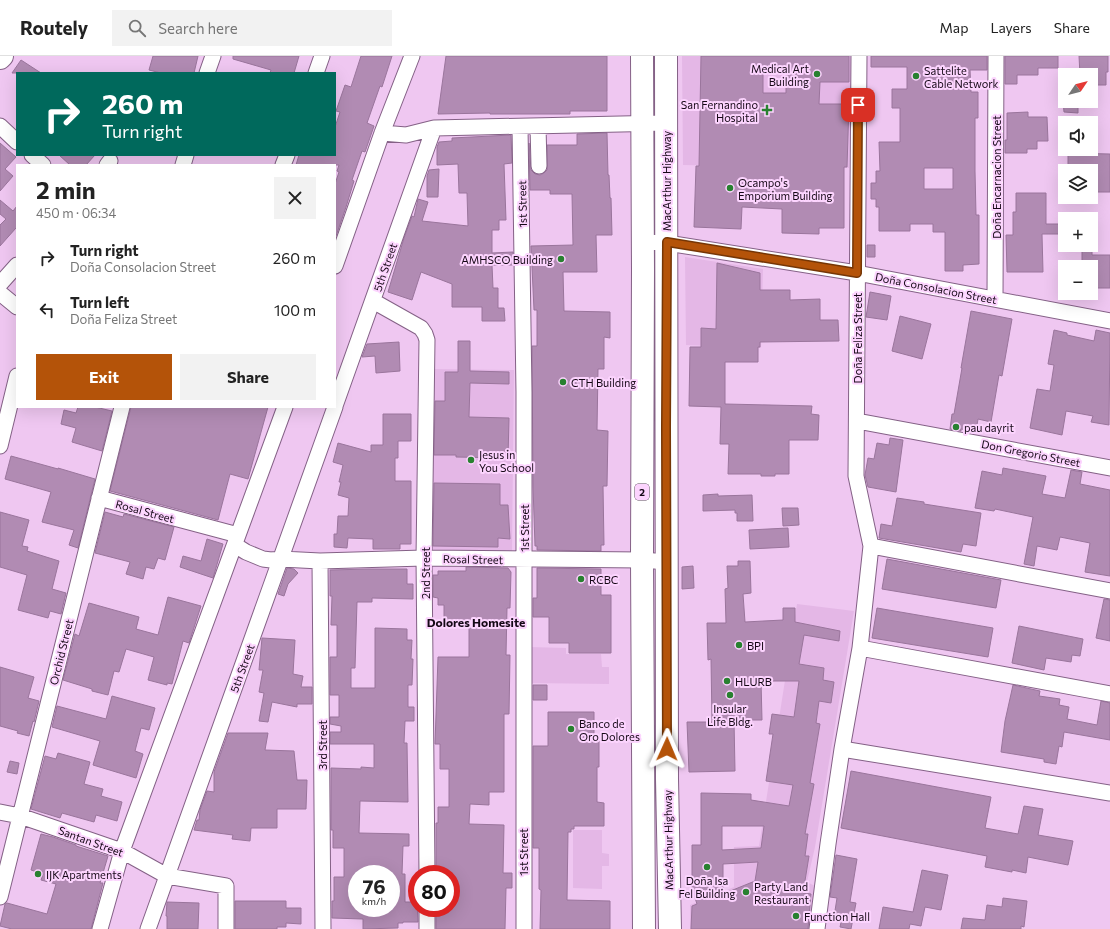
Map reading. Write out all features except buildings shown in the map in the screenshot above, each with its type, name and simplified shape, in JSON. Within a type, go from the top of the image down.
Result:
[{"type":"main road","name":"2","points":[[642,56],[644,929]]},
{"type":"main road","name":"MacArthur Highway","points":[[666,56],[667,779],[670,929]]},
{"type":"street","points":[[208,72],[213,56]]},
{"type":"street","points":[[316,72],[322,56]]},
{"type":"street","points":[[336,263],[382,133],[412,56]]},
{"type":"street","name":"Doña Feliza Street","points":[[817,929],[842,749],[860,648],[871,546],[856,476],[859,56]]},
{"type":"street","name":"Doña Encarnacion Street","points":[[995,299],[996,56]]},
{"type":"street","points":[[382,133],[406,135],[434,128],[520,127],[641,122],[666,123]]},
{"type":"street","points":[[0,126],[16,141]]},
{"type":"street","points":[[538,126],[539,166]]},
{"type":"street","name":"1st Street","points":[[520,127],[524,308],[524,929]]},
{"type":"street","name":"5th Street","points":[[336,404],[434,128]]},
{"type":"street","points":[[33,156],[42,164]]},
{"type":"street","name":"Doña Consolacion Street","points":[[643,242],[667,242],[857,273],[1110,321]]},
{"type":"street","points":[[0,284],[16,266]]},
{"type":"street","points":[[0,293],[16,306]]},
{"type":"street","name":"2nd Street","points":[[373,301],[421,328],[427,340],[424,558],[427,865]]},
{"type":"street","points":[[0,446],[16,380]]},
{"type":"street","name":"Orchid Street","points":[[0,896],[122,408]]},
{"type":"street","points":[[100,929],[122,851],[285,408]]},
{"type":"street","name":"5th Street","points":[[148,929],[335,408]]},
{"type":"street","name":"Don Gregorio Street","points":[[857,421],[1110,468]]},
{"type":"street","name":"Rosal Street","points":[[99,498],[236,540],[246,552],[263,559],[320,561],[424,558],[642,560],[667,562]]},
{"type":"street","points":[[871,546],[1110,590]]},
{"type":"street","name":"3rd Street","points":[[320,561],[323,929]]},
{"type":"street","points":[[860,648],[1110,694]]},
{"type":"street","points":[[842,749],[1110,793]]},
{"type":"street","name":"Santan Street","points":[[0,812],[20,816],[122,851],[167,876],[226,886],[226,929]]},
{"type":"street","points":[[427,917],[428,929]]},
{"type":"shaded area","name":"San Fernandino Hospital","points":[[682,56],[852,56],[849,168],[683,165]]},
{"type":"shaded area","points":[[685,257],[763,269],[761,348],[686,345]]},
{"type":"shaded area","name":"Jesus in You School","points":[[430,369],[514,370],[512,552],[429,551]]},
{"type":"shaded area","name":"Party Land Restaurant","points":[[797,604],[854,611],[815,847],[807,882],[815,886],[815,929],[690,929],[690,905],[734,887],[734,847],[759,846]]},
{"type":"shaded area","points":[[529,647],[566,648],[566,654],[601,654],[602,667],[609,667],[609,684],[529,683]]},
{"type":"shaded area","points":[[573,830],[602,830],[602,853],[609,854],[609,866],[602,866],[602,889],[573,888]]},
{"type":"place","name":"Medical Art Building","points":[[817,74]]},
{"type":"place","name":"Sattelite Cable Network","points":[[916,76]]},
{"type":"place","name":"San Fernandino Hospital","points":[[767,110]]},
{"type":"place","name":"Ocampo's Emporium Building","points":[[730,188]]},
{"type":"place","name":"AMHSCO Building","points":[[561,259]]},
{"type":"place","name":"CTH Building","points":[[563,382]]},
{"type":"place","name":"pau dayrit","points":[[956,427]]},
{"type":"place","name":"Jesus in You School","points":[[471,460]]},
{"type":"place","name":"RCBC","points":[[581,579]]},
{"type":"place","name":"BPI","points":[[739,645]]},
{"type":"place","name":"HLURB","points":[[727,681]]},
{"type":"place","name":"Insular Life Bldg.","points":[[730,695]]},
{"type":"place","name":"Banco de Oro Dolores","points":[[571,729]]},
{"type":"place","name":"Doña Isa Fel Building","points":[[707,867]]},
{"type":"place","name":"IJK Apartments","points":[[38,874]]},
{"type":"place","name":"Party Land Restaurant","points":[[746,892]]},
{"type":"place","name":"Function Hall","points":[[796,916]]},
{"type":"district","name":"Dolores Homesite","points":[[476,622]]},
{"type":"route","points":[[667,749],[667,242],[857,273],[858,105]]}]
